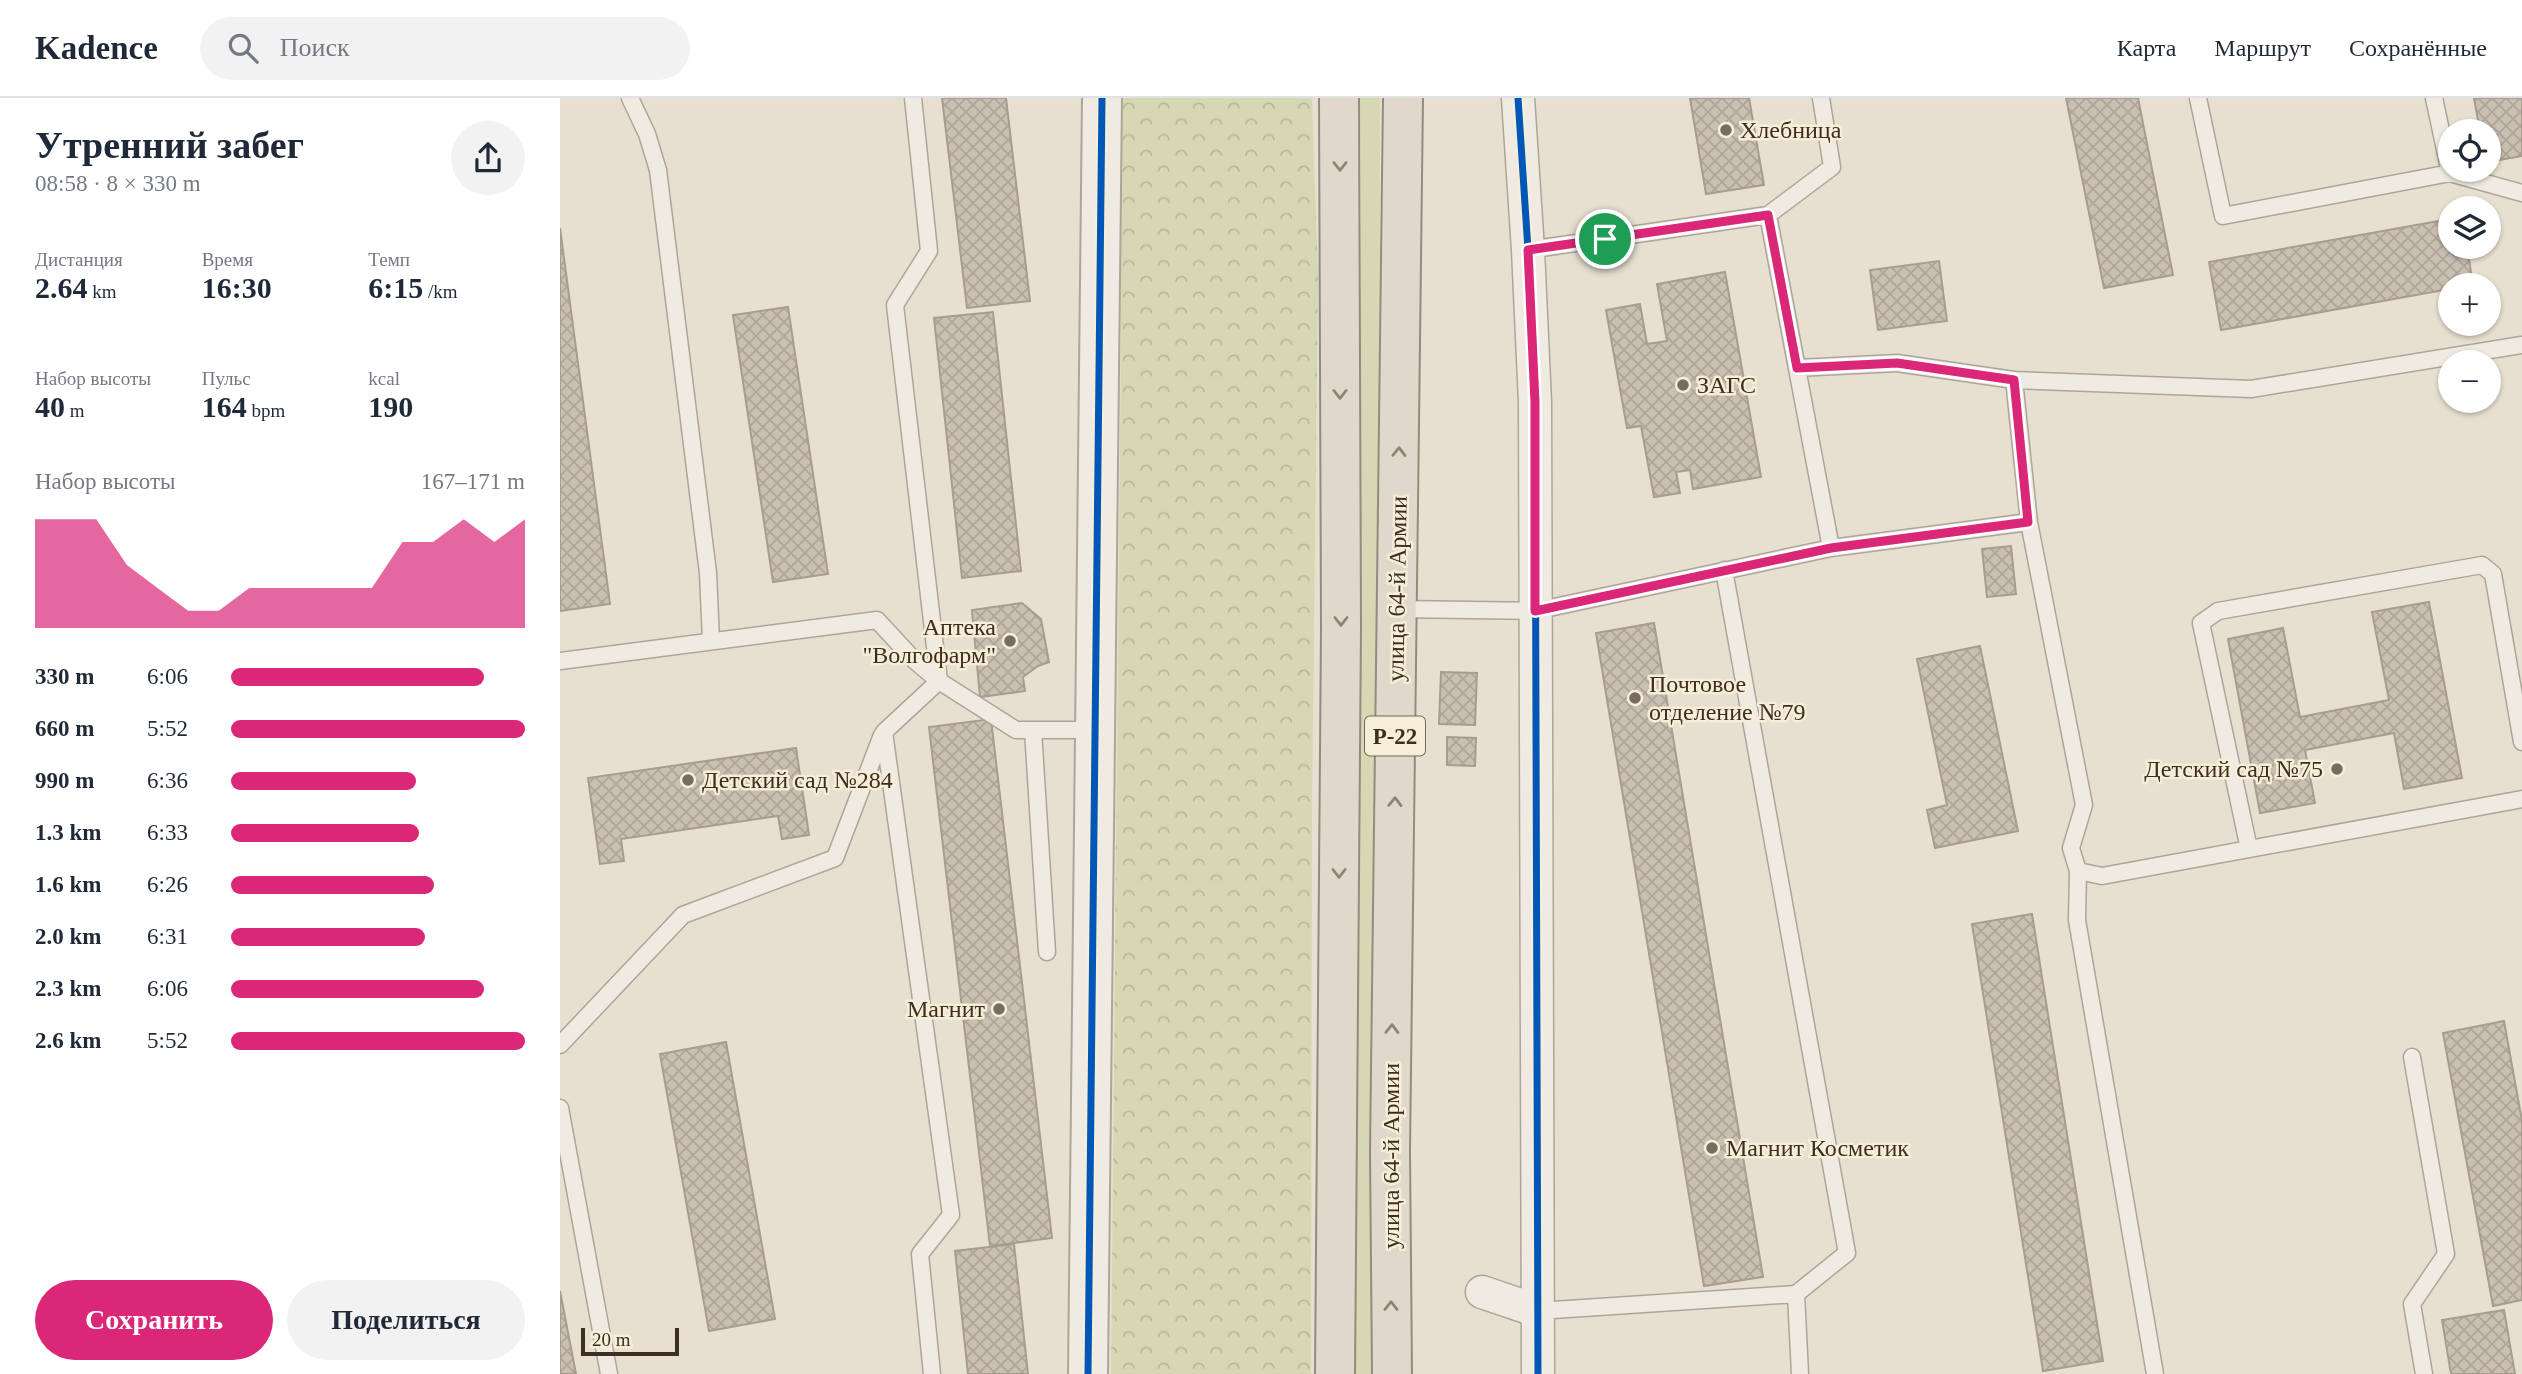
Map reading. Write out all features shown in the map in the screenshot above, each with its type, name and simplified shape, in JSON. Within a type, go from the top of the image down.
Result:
[{"type":"highway","name":"Р-22","points":[[1335,1374],[1341,627],[1339,98]]},
{"type":"highway","name":"улица 64-й Армии","points":[[1392,1374],[1391,1126],[1403,98]]},
{"type":"street","points":[[1088,1374],[1102,98]]},
{"type":"street","points":[[1518,98],[1535,402],[1538,1374]]},
{"type":"street","points":[[1482,1292],[1538,1311]]},
{"type":"lane","points":[[630,98],[647,134],[658,170],[708,573],[711,641]]},
{"type":"lane","points":[[913,98],[929,251],[895,305],[939,681]]},
{"type":"lane","points":[[1528,250],[1768,215],[1832,167],[1821,98]]},
{"type":"lane","points":[[2198,98],[2222,216],[2438,175]]},
{"type":"lane","points":[[2434,98],[2438,119]]},
{"type":"lane","points":[[2482,182],[2522,193]]},
{"type":"lane","points":[[1768,215],[1831,548]]},
{"type":"lane","points":[[1797,368],[1897,363],[2014,380],[2251,389],[2522,345]]},
{"type":"lane","points":[[2014,380],[2028,522],[2084,805],[2071,848],[2078,872],[2077,920],[2155,1374]]},
{"type":"lane","points":[[1397,609],[1535,611],[1831,548],[2028,522]]},
{"type":"lane","points":[[2249,849],[2201,623],[2218,611],[2482,565],[2493,575],[2522,742]]},
{"type":"lane","points":[[1538,1311],[1796,1294],[1847,1253],[1724,570]]},
{"type":"lane","points":[[560,661],[877,620],[915,661],[939,681],[1016,730],[1095,730]]},
{"type":"lane","points":[[560,1045],[683,915],[835,858],[884,732],[939,681]]},
{"type":"lane","points":[[1033,730],[1047,952]]},
{"type":"lane","points":[[884,732],[951,1215],[920,1254],[932,1374]]},
{"type":"lane","points":[[2078,872],[2102,876],[2522,799]]},
{"type":"lane","points":[[2412,1057],[2446,1254],[2412,1304],[2424,1374]]},
{"type":"lane","points":[[560,1108],[608,1374]]},
{"type":"lane","points":[[1796,1294],[1800,1374]]},
{"type":"green space","points":[[1118,98],[1312,98],[1318,278],[1312,814],[1311,1374],[1111,1374],[1121,342]]},
{"type":"green space","points":[[1360,98],[1380,98],[1378,1374],[1352,1374]]},
{"type":"building","points":[[942,98],[1006,98],[1030,301],[967,308]]},
{"type":"building","points":[[1690,98],[1749,98],[1764,185],[1706,194]]},
{"type":"building","points":[[2066,98],[2138,98],[2173,275],[2104,288]]},
{"type":"building","points":[[2474,98],[2522,98],[2522,156],[2501,160],[2501,119],[2478,119]]},
{"type":"building","points":[[2438,221],[2438,259],[2469,259],[2471,273],[2438,273],[2438,291],[2221,330],[2209,262]]},
{"type":"building","points":[[560,228],[610,604],[560,611]]},
{"type":"building","points":[[1939,261],[1947,321],[1878,330],[1870,270]]},
{"type":"building","name":"ЗАГС","points":[[1725,272],[1761,477],[1693,489],[1690,470],[1676,472],[1680,493],[1654,497],[1641,426],[1627,428],[1606,310],[1640,304],[1647,344],[1667,341],[1657,284]]},
{"type":"building","points":[[788,307],[828,574],[773,582],[733,315]]},
{"type":"building","points":[[993,312],[1021,571],[962,578],[934,318]]},
{"type":"building","points":[[2011,546],[2016,594],[1987,597],[1982,549]]},
{"type":"building","points":[[2429,602],[2462,778],[2404,789],[2394,733],[2305,750],[2315,803],[2260,813],[2228,639],[2283,628],[2300,717],[2389,700],[2372,612]]},
{"type":"building","name":"Аптека \"Волгофарм\"","points":[[1022,603],[1041,619],[1049,662],[1023,677],[1025,691],[980,697],[972,610]]},
{"type":"building","points":[[1654,623],[1763,1277],[1704,1286],[1596,633]]},
{"type":"building","points":[[1980,646],[2018,831],[1935,848],[1927,810],[1947,805],[1917,659]]},
{"type":"building","points":[[1441,672],[1477,673],[1475,725],[1439,724]]},
{"type":"building","points":[[991,719],[1052,1238],[990,1246],[929,727]]},
{"type":"building","points":[[1447,737],[1476,738],[1475,766],[1447,765]]},
{"type":"building","points":[[796,748],[809,835],[782,839],[778,816],[621,839],[624,861],[600,864],[588,778]]},
{"type":"building","points":[[2032,914],[2103,1361],[2043,1371],[1972,924]]},
{"type":"building","points":[[2504,1021],[2522,1121],[2522,1300],[2493,1306],[2443,1033]]},
{"type":"building","points":[[726,1042],[775,1319],[709,1331],[660,1054]]},
{"type":"building","points":[[1014,1244],[1028,1374],[968,1374],[955,1251]]},
{"type":"building","points":[[560,1291],[576,1374],[560,1374]]},
{"type":"building","points":[[2504,1310],[2515,1374],[2451,1374],[2442,1320]]},
{"type":"cycle path","points":[[1088,1374],[1102,98]]},
{"type":"cycle path","points":[[1518,98],[1535,402],[1538,1374]]},
{"type":"place","name":"Хлебница","points":[[1726,130]]},
{"type":"place","name":"ЗАГС","points":[[1683,385]]},
{"type":"place","name":"Аптека \"Волгофарм\"","points":[[1010,641]]},
{"type":"place","name":"Почтовое отделение №79","points":[[1635,698]]},
{"type":"place","name":"Детский сад №75","points":[[2337,769]]},
{"type":"place","name":"Детский сад №284","points":[[688,780]]},
{"type":"place","name":"Магнит","points":[[999,1009]]},
{"type":"place","name":"Магнит Косметик","points":[[1712,1148]]},
{"type":"route","points":[[1768,215],[1797,368],[1897,363],[2014,380],[2028,522],[1831,548],[1535,611],[1535,402],[1528,250],[1605,239],[1768,215]]}]
